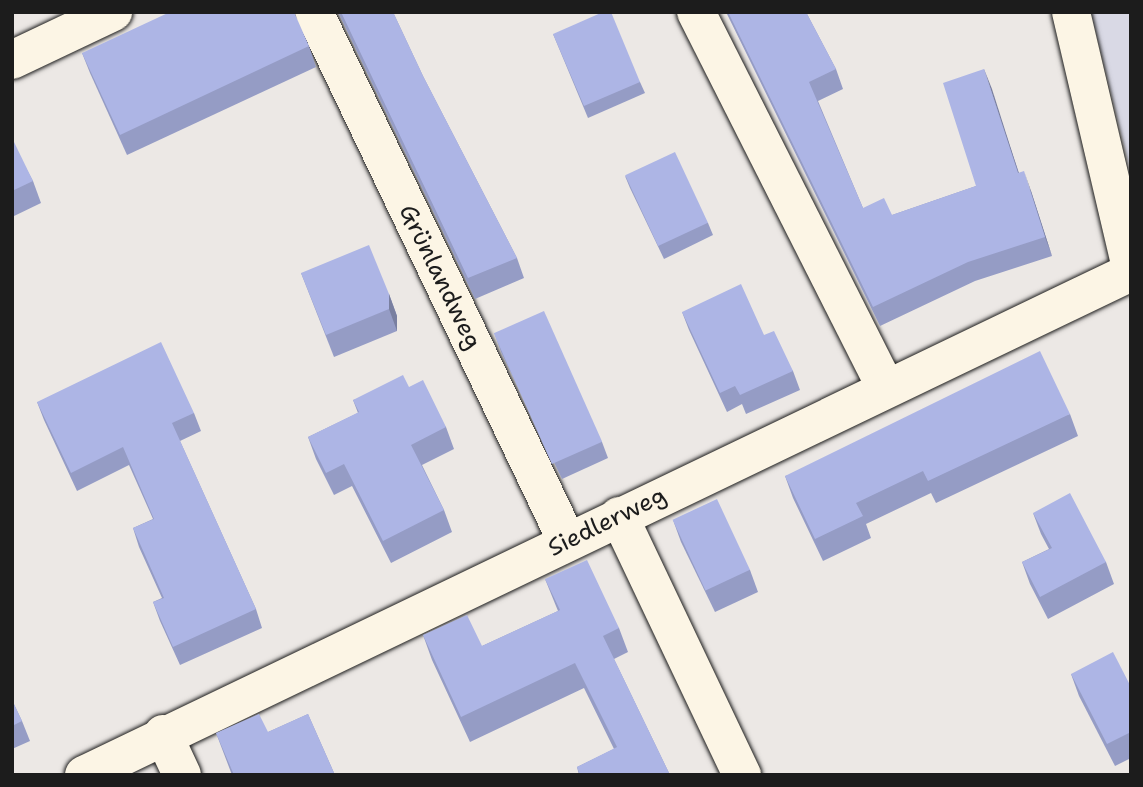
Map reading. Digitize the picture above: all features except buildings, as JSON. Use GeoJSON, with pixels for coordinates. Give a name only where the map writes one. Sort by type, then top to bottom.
{"type":"FeatureCollection","features":[{"type":"Feature","properties":{"kind":"street"},"geometry":{"type":"LineString","coordinates":[[12,60],[113,12]]}},
{"type":"Feature","properties":{"kind":"street","name":"Grünlandweg"},"geometry":{"type":"LineString","coordinates":[[314,12],[567,541]]}},
{"type":"Feature","properties":{"kind":"street"},"geometry":{"type":"LineString","coordinates":[[696,12],[886,388]]}},
{"type":"Feature","properties":{"kind":"street"},"geometry":{"type":"LineString","coordinates":[[1071,12],[1131,270]]}},
{"type":"Feature","properties":{"kind":"street","name":"Siedlerweg"},"geometry":{"type":"LineString","coordinates":[[84,775],[163,734],[1131,270]]}},
{"type":"Feature","properties":{"kind":"street"},"geometry":{"type":"LineString","coordinates":[[619,516],[742,775]]}},
{"type":"Feature","properties":{"kind":"street"},"geometry":{"type":"LineString","coordinates":[[163,734],[182,775]]}},
{"type":"Feature","properties":{"kind":"shaded area"},"geometry":{"type":"Polygon","coordinates":[[[1091,12],[1131,12],[1131,173],[1091,12]]]}}]}
